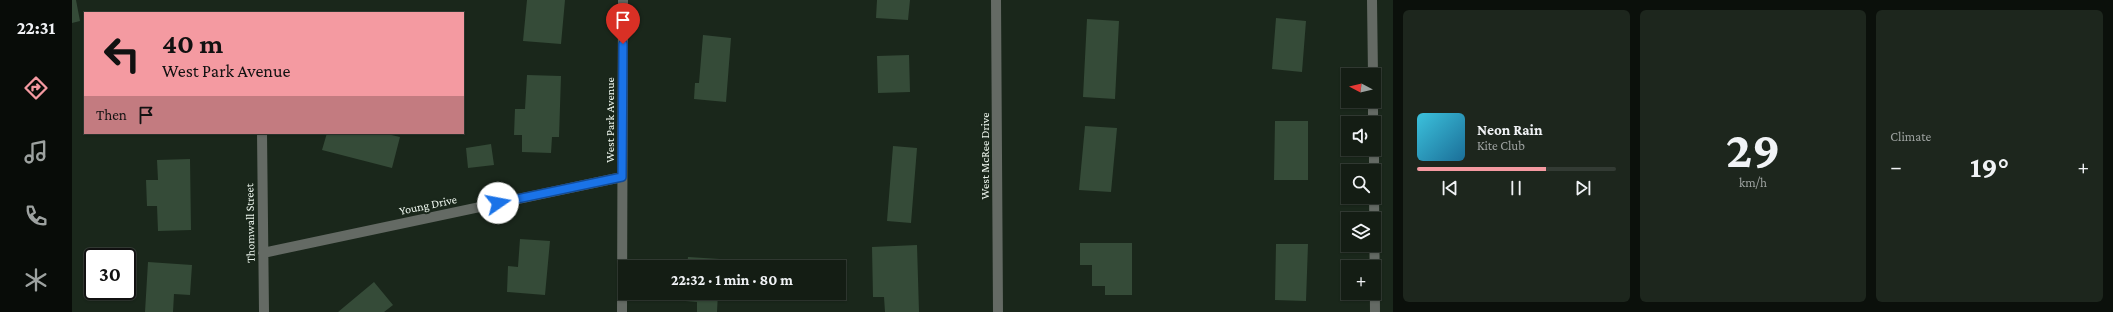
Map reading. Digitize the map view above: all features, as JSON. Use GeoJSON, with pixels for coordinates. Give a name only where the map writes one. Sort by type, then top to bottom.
{"type":"FeatureCollection","features":[{"type":"Feature","properties":{"kind":"street","name":"West Park Avenue"},"geometry":{"type":"LineString","coordinates":[[622,312],[623,0]]}},
{"type":"Feature","properties":{"kind":"street","name":"West McRee Drive"},"geometry":{"type":"LineString","coordinates":[[996,0],[998,312]]}},
{"type":"Feature","properties":{"kind":"street"},"geometry":{"type":"LineString","coordinates":[[1372,0],[1373,68]]}},
{"type":"Feature","properties":{"kind":"street","name":"Thomwall Street"},"geometry":{"type":"LineString","coordinates":[[262,134],[264,312]]}},
{"type":"Feature","properties":{"kind":"street","name":"Young Drive"},"geometry":{"type":"LineString","coordinates":[[263,253],[622,177]]}},
{"type":"Feature","properties":{"kind":"street"},"geometry":{"type":"LineString","coordinates":[[1374,204],[1375,312]]}},
{"type":"Feature","properties":{"kind":"building"},"geometry":{"type":"Polygon","coordinates":[[[72,0],[76,0],[80,21],[72,23],[72,0]]]}},
{"type":"Feature","properties":{"kind":"building"},"geometry":{"type":"Polygon","coordinates":[[[527,0],[565,0],[561,44],[523,41],[527,0]]]}},
{"type":"Feature","properties":{"kind":"building"},"geometry":{"type":"Polygon","coordinates":[[[877,0],[910,0],[908,20],[876,18],[877,0]]]}},
{"type":"Feature","properties":{"kind":"building"},"geometry":{"type":"Polygon","coordinates":[[[1276,18],[1306,21],[1302,72],[1272,69],[1276,18]]]}},
{"type":"Feature","properties":{"kind":"building"},"geometry":{"type":"Polygon","coordinates":[[[1087,19],[1119,21],[1115,99],[1083,97],[1087,19]]]}},
{"type":"Feature","properties":{"kind":"building"},"geometry":{"type":"Polygon","coordinates":[[[703,35],[731,38],[726,102],[694,99],[695,83],[699,83],[703,35]]]}},
{"type":"Feature","properties":{"kind":"building"},"geometry":{"type":"Polygon","coordinates":[[[909,55],[910,92],[878,93],[877,56],[909,55]]]}},
{"type":"Feature","properties":{"kind":"building"},"geometry":{"type":"Polygon","coordinates":[[[527,75],[561,76],[559,137],[552,137],[551,153],[522,152],[522,135],[514,135],[515,109],[525,109],[527,75]]]}},
{"type":"Feature","properties":{"kind":"building"},"geometry":{"type":"Polygon","coordinates":[[[1275,121],[1308,121],[1308,180],[1274,180],[1275,121]]]}},
{"type":"Feature","properties":{"kind":"building"},"geometry":{"type":"Polygon","coordinates":[[[1085,126],[1117,128],[1111,192],[1079,190],[1085,126]]]}},
{"type":"Feature","properties":{"kind":"building"},"geometry":{"type":"Polygon","coordinates":[[[327,134],[387,134],[400,137],[392,168],[322,150],[327,134]]]}},
{"type":"Feature","properties":{"kind":"building"},"geometry":{"type":"Polygon","coordinates":[[[491,144],[494,165],[468,168],[466,148],[491,144]]]}},
{"type":"Feature","properties":{"kind":"building"},"geometry":{"type":"Polygon","coordinates":[[[893,146],[917,148],[911,223],[887,221],[893,146]]]}},
{"type":"Feature","properties":{"kind":"building"},"geometry":{"type":"Polygon","coordinates":[[[190,159],[191,230],[158,231],[157,206],[147,206],[146,180],[158,180],[157,160],[190,159]]]}},
{"type":"Feature","properties":{"kind":"building"},"geometry":{"type":"Polygon","coordinates":[[[520,239],[550,241],[545,295],[507,292],[508,266],[518,267],[520,239]]]}},
{"type":"Feature","properties":{"kind":"building"},"geometry":{"type":"Polygon","coordinates":[[[1080,243],[1132,243],[1132,295],[1105,295],[1105,286],[1092,286],[1092,265],[1080,265],[1080,243]]]}},
{"type":"Feature","properties":{"kind":"building"},"geometry":{"type":"Polygon","coordinates":[[[1276,244],[1308,244],[1306,301],[1275,300],[1276,244]]]}},
{"type":"Feature","properties":{"kind":"building"},"geometry":{"type":"Polygon","coordinates":[[[917,245],[919,312],[885,312],[884,297],[873,297],[872,247],[917,245]]]}},
{"type":"Feature","properties":{"kind":"building"},"geometry":{"type":"Polygon","coordinates":[[[688,257],[720,259],[720,260],[688,260],[688,257]]]}},
{"type":"Feature","properties":{"kind":"building"},"geometry":{"type":"Polygon","coordinates":[[[148,262],[192,265],[190,295],[174,294],[173,312],[145,312],[148,262]]]}},
{"type":"Feature","properties":{"kind":"building"},"geometry":{"type":"Polygon","coordinates":[[[374,282],[393,305],[384,312],[338,312],[374,282]]]}},
{"type":"Feature","properties":{"kind":"building"},"geometry":{"type":"Polygon","coordinates":[[[718,300],[717,312],[697,312],[697,302],[685,301],[718,300]]]}},
{"type":"Feature","properties":{"kind":"route"},"geometry":{"type":"LineString","coordinates":[[498,203],[622,177],[623,44]]}}]}
